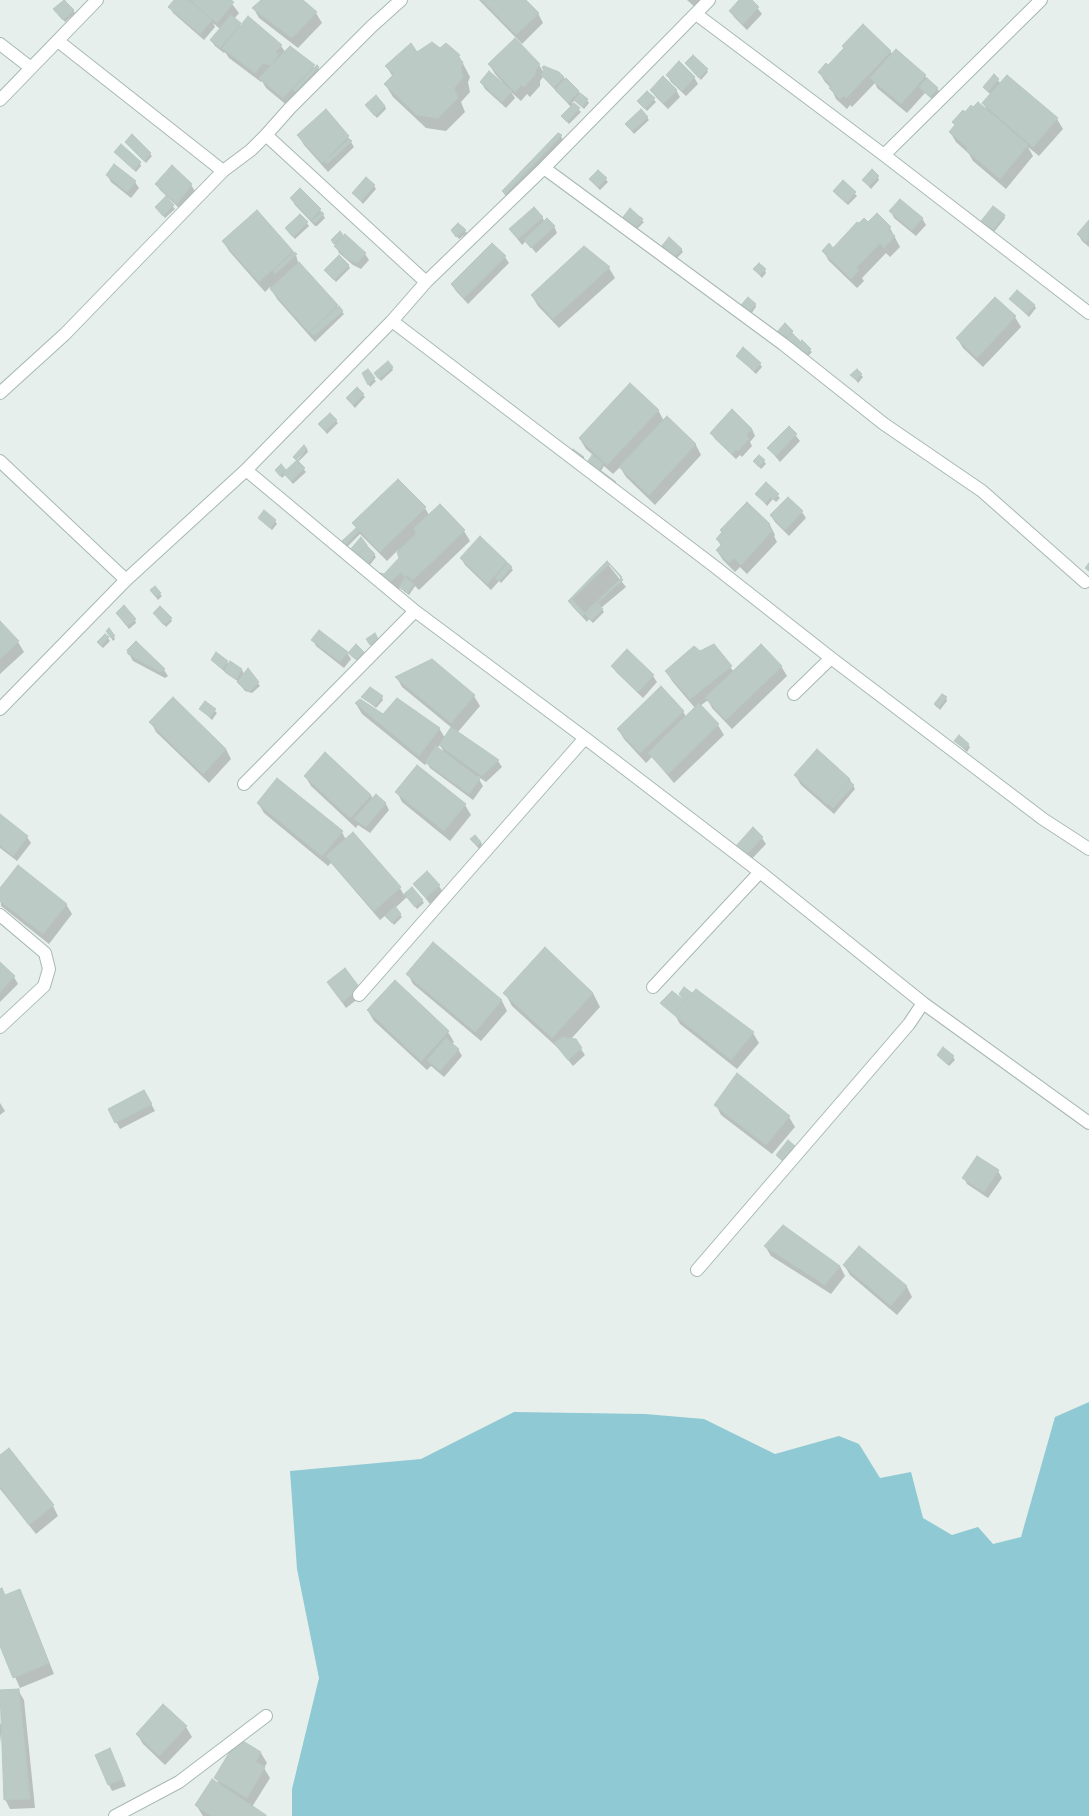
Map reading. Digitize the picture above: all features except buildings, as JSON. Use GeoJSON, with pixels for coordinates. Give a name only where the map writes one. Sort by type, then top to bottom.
{"type":"FeatureCollection","features":[{"type":"Feature","properties":{"kind":"street"},"geometry":{"type":"LineString","coordinates":[[0,100],[97,0]]}},
{"type":"Feature","properties":{"kind":"street"},"geometry":{"type":"LineString","coordinates":[[0,393],[65,334],[223,171],[251,150],[290,108],[400,0]]}},
{"type":"Feature","properties":{"kind":"street"},"geometry":{"type":"LineString","coordinates":[[0,709],[126,580],[246,470],[392,321],[426,282],[544,168],[709,0]]}},
{"type":"Feature","properties":{"kind":"street"},"geometry":{"type":"LineString","coordinates":[[884,155],[1041,0]]}},
{"type":"Feature","properties":{"kind":"street"},"geometry":{"type":"LineString","coordinates":[[696,14],[884,155],[1089,313]]}},
{"type":"Feature","properties":{"kind":"street"},"geometry":{"type":"LineString","coordinates":[[58,41],[223,171]]}},
{"type":"Feature","properties":{"kind":"street"},"geometry":{"type":"LineString","coordinates":[[0,44],[31,68]]}},
{"type":"Feature","properties":{"kind":"street"},"geometry":{"type":"LineString","coordinates":[[266,135],[426,282]]}},
{"type":"Feature","properties":{"kind":"street"},"geometry":{"type":"LineString","coordinates":[[544,168],[783,344],[884,424],[982,491],[1085,582]]}},
{"type":"Feature","properties":{"kind":"street"},"geometry":{"type":"LineString","coordinates":[[392,321],[1043,819],[1089,849]]}},
{"type":"Feature","properties":{"kind":"street"},"geometry":{"type":"LineString","coordinates":[[0,461],[126,580]]}},
{"type":"Feature","properties":{"kind":"street"},"geometry":{"type":"LineString","coordinates":[[246,470],[415,610],[760,872],[923,1003],[1089,1124]]}},
{"type":"Feature","properties":{"kind":"street"},"geometry":{"type":"LineString","coordinates":[[244,784],[415,610]]}},
{"type":"Feature","properties":{"kind":"street"},"geometry":{"type":"LineString","coordinates":[[794,694],[831,658]]}},
{"type":"Feature","properties":{"kind":"street"},"geometry":{"type":"LineString","coordinates":[[359,995],[585,738]]}},
{"type":"Feature","properties":{"kind":"street"},"geometry":{"type":"LineString","coordinates":[[653,987],[760,872]]}},
{"type":"Feature","properties":{"kind":"street"},"geometry":{"type":"LineString","coordinates":[[0,915],[45,953],[49,969],[44,986],[0,1026]]}},
{"type":"Feature","properties":{"kind":"street"},"geometry":{"type":"LineString","coordinates":[[697,1270],[909,1024],[923,1003]]}},
{"type":"Feature","properties":{"kind":"street"},"geometry":{"type":"LineString","coordinates":[[115,1816],[179,1782],[266,1716]]}},
{"type":"Feature","properties":{"kind":"water"},"geometry":{"type":"Polygon","coordinates":[[[1089,1402],[1089,1816],[292,1816],[292,1789],[319,1678],[297,1569],[290,1471],[421,1459],[514,1412],[645,1414],[704,1419],[775,1454],[839,1436],[859,1444],[880,1478],[911,1472],[923,1518],[952,1535],[978,1527],[993,1544],[1021,1537],[1055,1417],[1089,1402]]]}}]}
